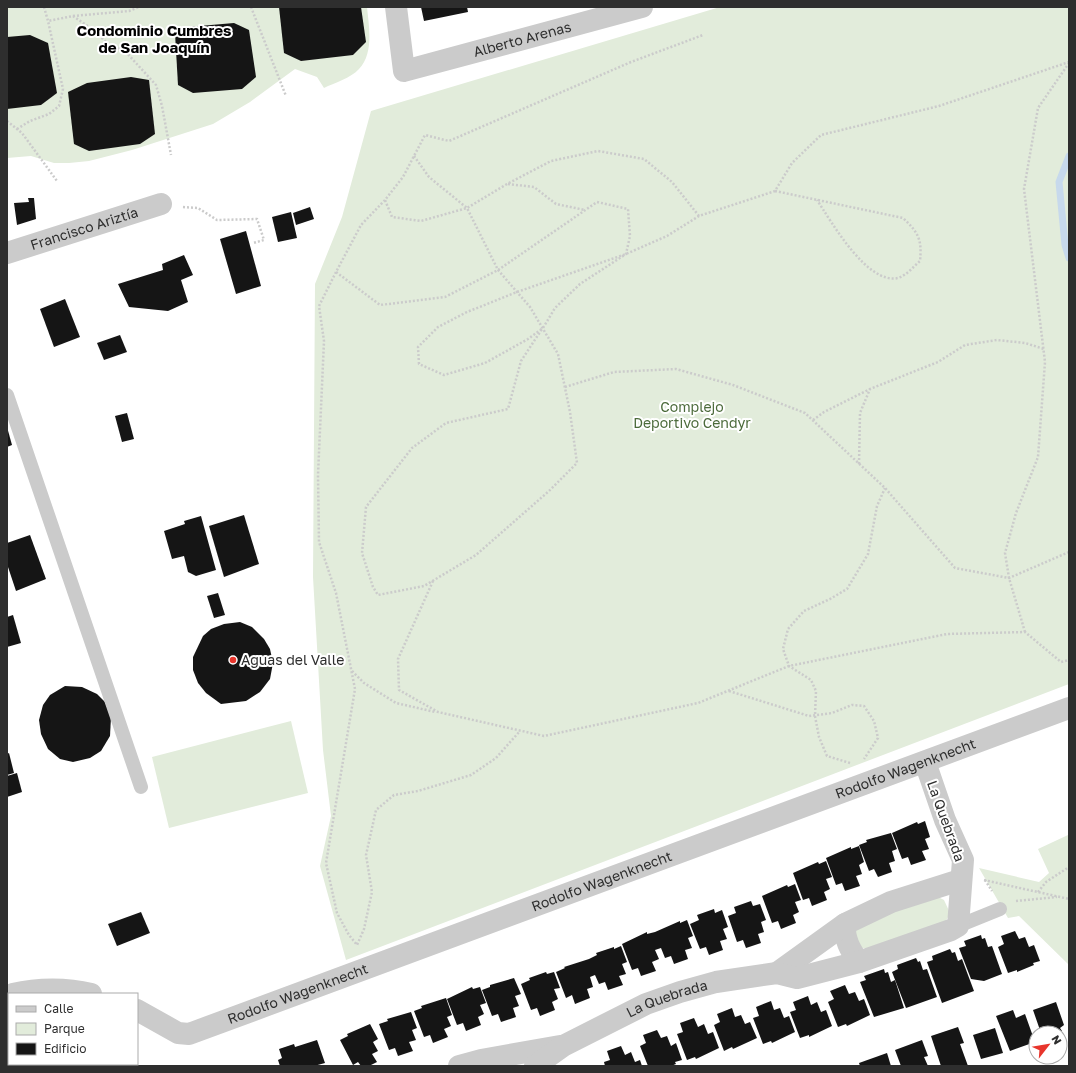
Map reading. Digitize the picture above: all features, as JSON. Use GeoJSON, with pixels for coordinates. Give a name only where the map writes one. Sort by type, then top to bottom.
{"type":"FeatureCollection","features":[{"type":"Feature","properties":{"kind":"street","name":"Alberto Arenas"},"geometry":{"type":"LineString","coordinates":[[396,7],[404,71],[642,7]]}},
{"type":"Feature","properties":{"kind":"street","name":"Francisco Ariztía"},"geometry":{"type":"LineString","coordinates":[[7,253],[161,204]]}},
{"type":"Feature","properties":{"kind":"street","name":"Rodolfo Wagenknecht"},"geometry":{"type":"LineString","coordinates":[[138,1011],[178,1033],[189,1034],[1069,708]]}},
{"type":"Feature","properties":{"kind":"street","name":"La Quebrada"},"geometry":{"type":"LineString","coordinates":[[535,1066],[563,1046],[646,1004],[680,992],[716,982],[777,973],[797,978],[859,962],[951,930],[958,926],[963,860],[945,820],[925,762]]}},
{"type":"Feature","properties":{"kind":"street","name":"La Quebrada"},"geometry":{"type":"LineString","coordinates":[[777,973],[845,924],[890,902],[961,877]]}},
{"type":"Feature","properties":{"kind":"street"},"geometry":{"type":"LineString","coordinates":[[845,924],[844,936],[859,962]]}},
{"type":"Feature","properties":{"kind":"street"},"geometry":{"type":"LineString","coordinates":[[18,993],[35,990],[77,991],[87,993]]}},
{"type":"Feature","properties":{"kind":"street","name":"La Quebrada"},"geometry":{"type":"LineString","coordinates":[[459,1066],[484,1063],[563,1046]]}},
{"type":"Feature","properties":{"kind":"lane"},"geometry":{"type":"LineString","coordinates":[[7,395],[141,786]]}},
{"type":"Feature","properties":{"kind":"lane"},"geometry":{"type":"LineString","coordinates":[[958,926],[998,903]]}},
{"type":"Feature","properties":{"kind":"path"},"geometry":{"type":"LineString","coordinates":[[17,129],[30,120],[49,114],[59,106],[64,89],[44,7]]}},
{"type":"Feature","properties":{"kind":"path"},"geometry":{"type":"LineString","coordinates":[[48,21],[73,16],[129,11],[139,7]]}},
{"type":"Feature","properties":{"kind":"path"},"geometry":{"type":"LineString","coordinates":[[251,7],[286,96]]}},
{"type":"Feature","properties":{"kind":"path"},"geometry":{"type":"LineString","coordinates":[[73,16],[95,31],[106,43],[125,51],[156,85],[162,106],[171,155]]}},
{"type":"Feature","properties":{"kind":"path"},"geometry":{"type":"LineString","coordinates":[[520,730],[496,758],[470,775],[418,791],[394,795],[376,810],[366,855],[372,892],[364,929],[357,945],[349,935],[337,913],[326,863],[355,689],[336,593],[320,542],[318,475],[324,341],[319,306],[361,225],[385,200],[403,177],[425,135],[449,141],[631,62],[703,35]]}},
{"type":"Feature","properties":{"kind":"path"},"geometry":{"type":"LineString","coordinates":[[775,191],[792,163],[821,135],[939,106],[1069,62]]}},
{"type":"Feature","properties":{"kind":"path"},"geometry":{"type":"LineString","coordinates":[[1069,62],[1038,108],[1024,189],[1046,362],[1038,457],[1016,512],[1005,553],[1009,578],[1025,632],[1061,662],[1069,660]]}},
{"type":"Feature","properties":{"kind":"path"},"geometry":{"type":"LineString","coordinates":[[7,121],[22,133],[57,181]]}},
{"type":"Feature","properties":{"kind":"path"},"geometry":{"type":"LineString","coordinates":[[385,200],[392,217],[421,221],[467,208],[507,184],[551,161],[598,151],[644,159],[672,182],[699,216]]}},
{"type":"Feature","properties":{"kind":"path"},"geometry":{"type":"LineString","coordinates":[[336,272],[380,305],[445,297],[498,270],[597,202],[628,209],[630,236],[626,254],[580,284],[555,308],[542,328],[522,361],[508,409],[446,423],[412,448],[366,507],[362,553],[373,587],[378,595],[424,586],[476,555],[549,491],[577,463],[565,387],[558,354],[542,328],[530,307],[498,270],[467,208],[429,178],[414,156]]}},
{"type":"Feature","properties":{"kind":"path"},"geometry":{"type":"LineString","coordinates":[[507,184],[534,187],[556,204],[585,210]]}},
{"type":"Feature","properties":{"kind":"path"},"geometry":{"type":"LineString","coordinates":[[542,328],[528,339],[485,363],[444,375],[419,364],[418,347],[438,327],[467,312],[517,292],[626,254],[667,236],[699,216],[775,191],[903,218],[912,226],[922,244],[920,261],[907,274],[897,278],[884,277],[871,270],[851,249],[817,200]]}},
{"type":"Feature","properties":{"kind":"path"},"geometry":{"type":"LineString","coordinates":[[161,204],[198,208],[217,220],[257,219],[264,240],[253,243]]}},
{"type":"Feature","properties":{"kind":"path"},"geometry":{"type":"LineString","coordinates":[[813,420],[824,412],[870,389],[938,362],[965,346],[997,340],[1025,343],[1044,350]]}},
{"type":"Feature","properties":{"kind":"path"},"geometry":{"type":"LineString","coordinates":[[565,387],[614,372],[676,369],[734,385],[805,413],[885,488],[955,568],[1009,578],[1069,552]]}},
{"type":"Feature","properties":{"kind":"path"},"geometry":{"type":"LineString","coordinates":[[859,464],[860,413],[870,389]]}},
{"type":"Feature","properties":{"kind":"path"},"geometry":{"type":"LineString","coordinates":[[857,762],[850,763],[827,756],[819,737],[815,716],[816,691],[811,680],[789,666],[783,649],[788,629],[804,611],[830,600],[847,589],[868,554],[877,506],[885,488]]}},
{"type":"Feature","properties":{"kind":"path"},"geometry":{"type":"LineString","coordinates":[[434,580],[398,659],[398,674],[399,690],[438,712]]}},
{"type":"Feature","properties":{"kind":"path"},"geometry":{"type":"LineString","coordinates":[[352,671],[364,683],[396,703],[544,736],[698,703],[789,666],[947,634],[1025,632]]}},
{"type":"Feature","properties":{"kind":"path"},"geometry":{"type":"LineString","coordinates":[[729,690],[809,716],[832,713],[852,705],[864,706],[874,720],[878,738],[863,760]]}},
{"type":"Feature","properties":{"kind":"path"},"geometry":{"type":"LineString","coordinates":[[1038,892],[1046,882],[1069,867]]}},
{"type":"Feature","properties":{"kind":"path"},"geometry":{"type":"LineString","coordinates":[[961,877],[985,880],[1059,896],[1069,900]]}},
{"type":"Feature","properties":{"kind":"path"},"geometry":{"type":"LineString","coordinates":[[985,880],[998,903]]}},
{"type":"Feature","properties":{"kind":"path"},"geometry":{"type":"LineString","coordinates":[[1013,901],[1059,896]]}},
{"type":"Feature","properties":{"kind":"green space"},"geometry":{"type":"Polygon","coordinates":[[[7,7],[367,7],[369,48],[364,63],[356,72],[347,78],[324,88],[317,77],[295,69],[250,102],[213,124],[132,150],[89,161],[69,163],[54,163],[31,156],[7,158],[7,7]]]}},
{"type":"Feature","properties":{"kind":"green space","name":"Complejo Deportivo Cendyr"},"geometry":{"type":"Polygon","coordinates":[[[720,7],[1069,7],[1069,684],[346,960],[320,866],[331,816],[323,750],[313,577],[315,284],[342,217],[371,111],[720,7]]]}},
{"type":"Feature","properties":{"kind":"green space"},"geometry":{"type":"Polygon","coordinates":[[[291,721],[308,793],[169,828],[152,757],[291,721]]]}},
{"type":"Feature","properties":{"kind":"green space"},"geometry":{"type":"Polygon","coordinates":[[[1069,824],[1069,965],[1019,916],[1008,918],[979,868],[1039,882],[1049,873],[1038,849],[1068,835],[1069,824]]]}},
{"type":"Feature","properties":{"kind":"green space"},"geometry":{"type":"Polygon","coordinates":[[[934,895],[944,900],[950,913],[946,921],[876,949],[862,948],[854,938],[855,925],[934,895]]]}},
{"type":"Feature","properties":{"kind":"building"},"geometry":{"type":"Polygon","coordinates":[[[279,7],[361,7],[366,42],[353,55],[301,61],[284,53],[279,7]]]}},
{"type":"Feature","properties":{"kind":"building"},"geometry":{"type":"Polygon","coordinates":[[[421,7],[467,7],[468,12],[424,21],[421,7]]]}},
{"type":"Feature","properties":{"kind":"building"},"geometry":{"type":"Polygon","coordinates":[[[234,23],[249,30],[256,77],[242,89],[193,93],[178,85],[175,33],[188,27],[234,23]]]}},
{"type":"Feature","properties":{"kind":"building"},"geometry":{"type":"Polygon","coordinates":[[[30,35],[48,43],[57,93],[41,105],[7,109],[7,37],[30,35]]]}},
{"type":"Feature","properties":{"kind":"building"},"geometry":{"type":"Polygon","coordinates":[[[131,77],[149,80],[155,134],[140,144],[89,151],[74,144],[68,92],[87,83],[131,77]]]}},
{"type":"Feature","properties":{"kind":"building"},"geometry":{"type":"Polygon","coordinates":[[[28,198],[34,198],[36,219],[17,225],[14,203],[29,202],[28,198]]]}},
{"type":"Feature","properties":{"kind":"building"},"geometry":{"type":"Polygon","coordinates":[[[310,207],[314,219],[296,225],[293,213],[310,207]]]}},
{"type":"Feature","properties":{"kind":"building"},"geometry":{"type":"Polygon","coordinates":[[[291,212],[297,238],[278,242],[272,217],[291,212]]]}},
{"type":"Feature","properties":{"kind":"building"},"geometry":{"type":"Polygon","coordinates":[[[246,231],[261,286],[236,294],[220,239],[246,231]]]}},
{"type":"Feature","properties":{"kind":"building"},"geometry":{"type":"Polygon","coordinates":[[[184,255],[193,275],[181,280],[188,302],[168,311],[129,307],[118,284],[163,270],[162,264],[184,255]]]}},
{"type":"Feature","properties":{"kind":"building"},"geometry":{"type":"Polygon","coordinates":[[[65,299],[80,337],[54,347],[40,309],[65,299]]]}},
{"type":"Feature","properties":{"kind":"building"},"geometry":{"type":"Polygon","coordinates":[[[120,335],[127,352],[104,360],[97,343],[120,335]]]}},
{"type":"Feature","properties":{"kind":"building"},"geometry":{"type":"Polygon","coordinates":[[[127,413],[134,439],[122,442],[115,416],[127,413]]]}},
{"type":"Feature","properties":{"kind":"building"},"geometry":{"type":"Polygon","coordinates":[[[7,427],[12,445],[7,447],[7,427]]]}},
{"type":"Feature","properties":{"kind":"building"},"geometry":{"type":"Polygon","coordinates":[[[244,515],[259,564],[224,577],[209,526],[244,515]]]}},
{"type":"Feature","properties":{"kind":"building"},"geometry":{"type":"Polygon","coordinates":[[[201,516],[216,570],[196,576],[188,572],[184,556],[172,559],[164,531],[185,524],[184,521],[201,516]]]}},
{"type":"Feature","properties":{"kind":"building"},"geometry":{"type":"Polygon","coordinates":[[[30,535],[46,579],[16,591],[7,564],[7,543],[30,535]]]}},
{"type":"Feature","properties":{"kind":"building"},"geometry":{"type":"Polygon","coordinates":[[[218,593],[225,615],[214,618],[207,596],[218,593]]]}},
{"type":"Feature","properties":{"kind":"building"},"geometry":{"type":"Polygon","coordinates":[[[13,615],[21,643],[7,647],[7,617],[13,615]]]}},
{"type":"Feature","properties":{"kind":"building","name":"Aguas del Valle"},"geometry":{"type":"Polygon","coordinates":[[[240,622],[252,627],[264,639],[270,649],[273,663],[270,679],[260,692],[246,701],[221,704],[206,693],[198,683],[193,670],[193,657],[203,636],[211,629],[224,624],[240,622]]]}},
{"type":"Feature","properties":{"kind":"building"},"geometry":{"type":"Polygon","coordinates":[[[65,686],[82,687],[97,694],[105,702],[111,717],[110,736],[101,751],[90,758],[73,762],[60,759],[48,749],[41,734],[39,720],[43,705],[50,695],[65,686]]]}},
{"type":"Feature","properties":{"kind":"building"},"geometry":{"type":"Polygon","coordinates":[[[9,753],[14,773],[7,775],[7,754],[9,753]]]}},
{"type":"Feature","properties":{"kind":"building"},"geometry":{"type":"Polygon","coordinates":[[[17,773],[22,792],[7,797],[7,776],[17,773]]]}},
{"type":"Feature","properties":{"kind":"building"},"geometry":{"type":"Polygon","coordinates":[[[925,821],[930,837],[925,839],[929,849],[922,851],[926,860],[911,865],[908,857],[902,859],[892,833],[917,822],[918,824],[925,821]]]}},
{"type":"Feature","properties":{"kind":"building"},"geometry":{"type":"Polygon","coordinates":[[[891,833],[897,849],[892,851],[895,861],[889,863],[892,872],[878,877],[874,869],[869,871],[859,845],[867,842],[866,840],[891,833]]]}},
{"type":"Feature","properties":{"kind":"building"},"geometry":{"type":"Polygon","coordinates":[[[859,846],[864,862],[859,865],[862,874],[856,876],[860,886],[845,891],[842,883],[836,885],[826,858],[851,847],[851,849],[859,846]]]}},
{"type":"Feature","properties":{"kind":"building"},"geometry":{"type":"Polygon","coordinates":[[[826,861],[832,877],[826,879],[830,889],[824,892],[827,900],[812,906],[809,898],[803,900],[793,873],[818,862],[819,864],[826,861]]]}},
{"type":"Feature","properties":{"kind":"building"},"geometry":{"type":"Polygon","coordinates":[[[795,884],[801,900],[795,902],[799,912],[793,915],[796,923],[781,929],[778,921],[772,923],[762,896],[787,885],[788,887],[795,884]]]}},
{"type":"Feature","properties":{"kind":"building"},"geometry":{"type":"Polygon","coordinates":[[[751,901],[753,906],[760,904],[766,920],[761,922],[764,932],[758,934],[761,943],[746,948],[743,940],[737,942],[728,916],[736,913],[734,907],[751,901]]]}},
{"type":"Feature","properties":{"kind":"building"},"geometry":{"type":"Polygon","coordinates":[[[714,909],[715,913],[722,910],[728,927],[723,929],[727,939],[720,941],[723,950],[709,955],[706,947],[700,949],[690,924],[699,920],[697,915],[714,909]]]}},
{"type":"Feature","properties":{"kind":"building"},"geometry":{"type":"Polygon","coordinates":[[[141,912],[150,933],[117,946],[108,924],[141,912]]]}},
{"type":"Feature","properties":{"kind":"building"},"geometry":{"type":"Polygon","coordinates":[[[687,920],[693,936],[688,938],[692,948],[685,950],[688,959],[674,964],[671,956],[665,958],[661,948],[655,950],[659,959],[652,962],[656,971],[641,976],[638,968],[632,970],[622,944],[647,932],[647,934],[655,932],[680,921],[680,923],[687,920]]]}},
{"type":"Feature","properties":{"kind":"building"},"geometry":{"type":"Polygon","coordinates":[[[1015,931],[1019,939],[1025,937],[1029,947],[1034,945],[1040,961],[1033,963],[1034,965],[1017,972],[1017,970],[1008,973],[998,947],[1004,944],[1001,936],[1015,931]]]}},
{"type":"Feature","properties":{"kind":"building"},"geometry":{"type":"Polygon","coordinates":[[[981,935],[982,939],[985,938],[988,947],[992,946],[1002,974],[984,981],[971,979],[959,948],[966,946],[964,941],[981,935]]]}},
{"type":"Feature","properties":{"kind":"building"},"geometry":{"type":"Polygon","coordinates":[[[621,946],[627,962],[622,964],[626,974],[619,976],[623,985],[608,990],[605,982],[599,984],[595,975],[590,977],[593,987],[587,989],[590,998],[575,1004],[572,995],[566,998],[556,972],[565,968],[564,967],[589,959],[597,955],[596,953],[621,946]]]}},
{"type":"Feature","properties":{"kind":"building"},"geometry":{"type":"Polygon","coordinates":[[[950,949],[952,953],[955,952],[958,961],[962,959],[974,991],[942,1003],[927,962],[933,960],[932,956],[950,949]]]}},
{"type":"Feature","properties":{"kind":"building"},"geometry":{"type":"Polygon","coordinates":[[[916,958],[918,962],[920,961],[923,970],[927,969],[937,997],[906,1008],[892,972],[898,969],[897,965],[916,958]]]}},
{"type":"Feature","properties":{"kind":"building"},"geometry":{"type":"Polygon","coordinates":[[[884,969],[885,973],[888,972],[891,982],[895,980],[904,1008],[874,1017],[860,982],[866,980],[864,976],[884,969]]]}},
{"type":"Feature","properties":{"kind":"building"},"geometry":{"type":"Polygon","coordinates":[[[546,972],[547,974],[554,972],[560,988],[554,989],[558,999],[552,1002],[555,1010],[540,1016],[537,1008],[531,1010],[521,984],[530,980],[529,978],[546,972]]]}},
{"type":"Feature","properties":{"kind":"building"},"geometry":{"type":"Polygon","coordinates":[[[514,978],[521,994],[515,996],[519,1006],[513,1008],[516,1017],[501,1022],[498,1014],[492,1016],[482,990],[490,987],[490,985],[514,978]]]}},
{"type":"Feature","properties":{"kind":"building"},"geometry":{"type":"Polygon","coordinates":[[[845,985],[849,994],[855,992],[859,1001],[864,999],[870,1015],[847,1026],[846,1024],[838,1027],[828,1002],[834,999],[830,991],[845,985]]]}},
{"type":"Feature","properties":{"kind":"building"},"geometry":{"type":"Polygon","coordinates":[[[472,987],[473,989],[480,987],[486,1003],[480,1005],[484,1014],[478,1017],[481,1025],[466,1031],[463,1023],[457,1025],[447,999],[472,987]]]}},
{"type":"Feature","properties":{"kind":"building"},"geometry":{"type":"Polygon","coordinates":[[[808,996],[811,1005],[817,1002],[821,1012],[826,1010],[832,1026],[809,1037],[809,1035],[800,1038],[790,1012],[796,1010],[793,1002],[808,996]]]}},
{"type":"Feature","properties":{"kind":"building"},"geometry":{"type":"Polygon","coordinates":[[[446,998],[452,1015],[447,1017],[451,1026],[444,1029],[448,1037],[433,1043],[430,1035],[424,1037],[414,1011],[422,1008],[421,1006],[446,998]]]}},
{"type":"Feature","properties":{"kind":"building"},"geometry":{"type":"Polygon","coordinates":[[[771,1001],[774,1010],[780,1008],[784,1018],[789,1016],[795,1032],[772,1043],[771,1041],[763,1044],[753,1018],[759,1016],[756,1007],[771,1001]]]}},
{"type":"Feature","properties":{"kind":"building"},"geometry":{"type":"Polygon","coordinates":[[[1056,1002],[1064,1025],[1038,1025],[1033,1010],[1056,1002]]]}},
{"type":"Feature","properties":{"kind":"building"},"geometry":{"type":"Polygon","coordinates":[[[732,1008],[735,1017],[741,1015],[745,1024],[750,1022],[757,1038],[733,1049],[732,1047],[724,1051],[714,1025],[720,1022],[717,1014],[732,1008]]]}},
{"type":"Feature","properties":{"kind":"building"},"geometry":{"type":"Polygon","coordinates":[[[1013,1010],[1016,1018],[1025,1014],[1029,1025],[1028,1045],[1010,1051],[996,1016],[1013,1010]]]}},
{"type":"Feature","properties":{"kind":"building"},"geometry":{"type":"Polygon","coordinates":[[[411,1012],[417,1028],[412,1030],[416,1040],[409,1042],[413,1051],[398,1056],[395,1048],[389,1050],[379,1024],[388,1021],[387,1019],[411,1012]]]}},
{"type":"Feature","properties":{"kind":"building"},"geometry":{"type":"Polygon","coordinates":[[[694,1018],[698,1027],[704,1024],[708,1034],[713,1032],[719,1048],[696,1059],[695,1057],[687,1060],[677,1034],[683,1032],[680,1023],[694,1018]]]}},
{"type":"Feature","properties":{"kind":"building"},"geometry":{"type":"Polygon","coordinates":[[[370,1024],[378,1039],[373,1042],[378,1051],[372,1054],[377,1062],[369,1066],[361,1066],[358,1062],[353,1065],[340,1040],[348,1036],[347,1034],[370,1024]]]}},
{"type":"Feature","properties":{"kind":"building"},"geometry":{"type":"Polygon","coordinates":[[[958,1027],[964,1043],[960,1044],[968,1066],[941,1066],[931,1036],[958,1027]]]}},
{"type":"Feature","properties":{"kind":"building"},"geometry":{"type":"Polygon","coordinates":[[[995,1028],[1003,1053],[981,1059],[973,1035],[995,1028]]]}},
{"type":"Feature","properties":{"kind":"building"},"geometry":{"type":"Polygon","coordinates":[[[657,1030],[661,1038],[667,1036],[671,1046],[676,1043],[682,1060],[675,1062],[676,1064],[671,1066],[648,1066],[640,1046],[646,1043],[643,1035],[657,1030]]]}},
{"type":"Feature","properties":{"kind":"building"},"geometry":{"type":"Polygon","coordinates":[[[317,1040],[325,1063],[314,1066],[280,1066],[278,1060],[282,1058],[279,1049],[294,1044],[295,1047],[317,1040]]]}},
{"type":"Feature","properties":{"kind":"building"},"geometry":{"type":"Polygon","coordinates":[[[922,1040],[928,1056],[924,1057],[928,1066],[901,1066],[895,1050],[922,1040]]]}},
{"type":"Feature","properties":{"kind":"building"},"geometry":{"type":"Polygon","coordinates":[[[621,1046],[625,1055],[631,1052],[635,1062],[640,1060],[642,1066],[605,1066],[604,1062],[610,1060],[607,1051],[621,1046]]]}},
{"type":"Feature","properties":{"kind":"building"},"geometry":{"type":"Polygon","coordinates":[[[887,1053],[891,1066],[860,1066],[859,1063],[887,1053]]]}},
{"type":"Feature","properties":{"kind":"waterway"},"geometry":{"type":"LineString","coordinates":[[1069,156],[1059,182],[1065,245],[1069,258]]}},
{"type":"Feature","properties":{"kind":"place","name":"Aguas del Valle"},"geometry":{"type":"Point","coordinates":[233,660]}},
{"type":"Feature","properties":{"kind":"district","name":"Condominio Cumbres de San Joaquín"},"geometry":{"type":"Point","coordinates":[154,40]}}]}
